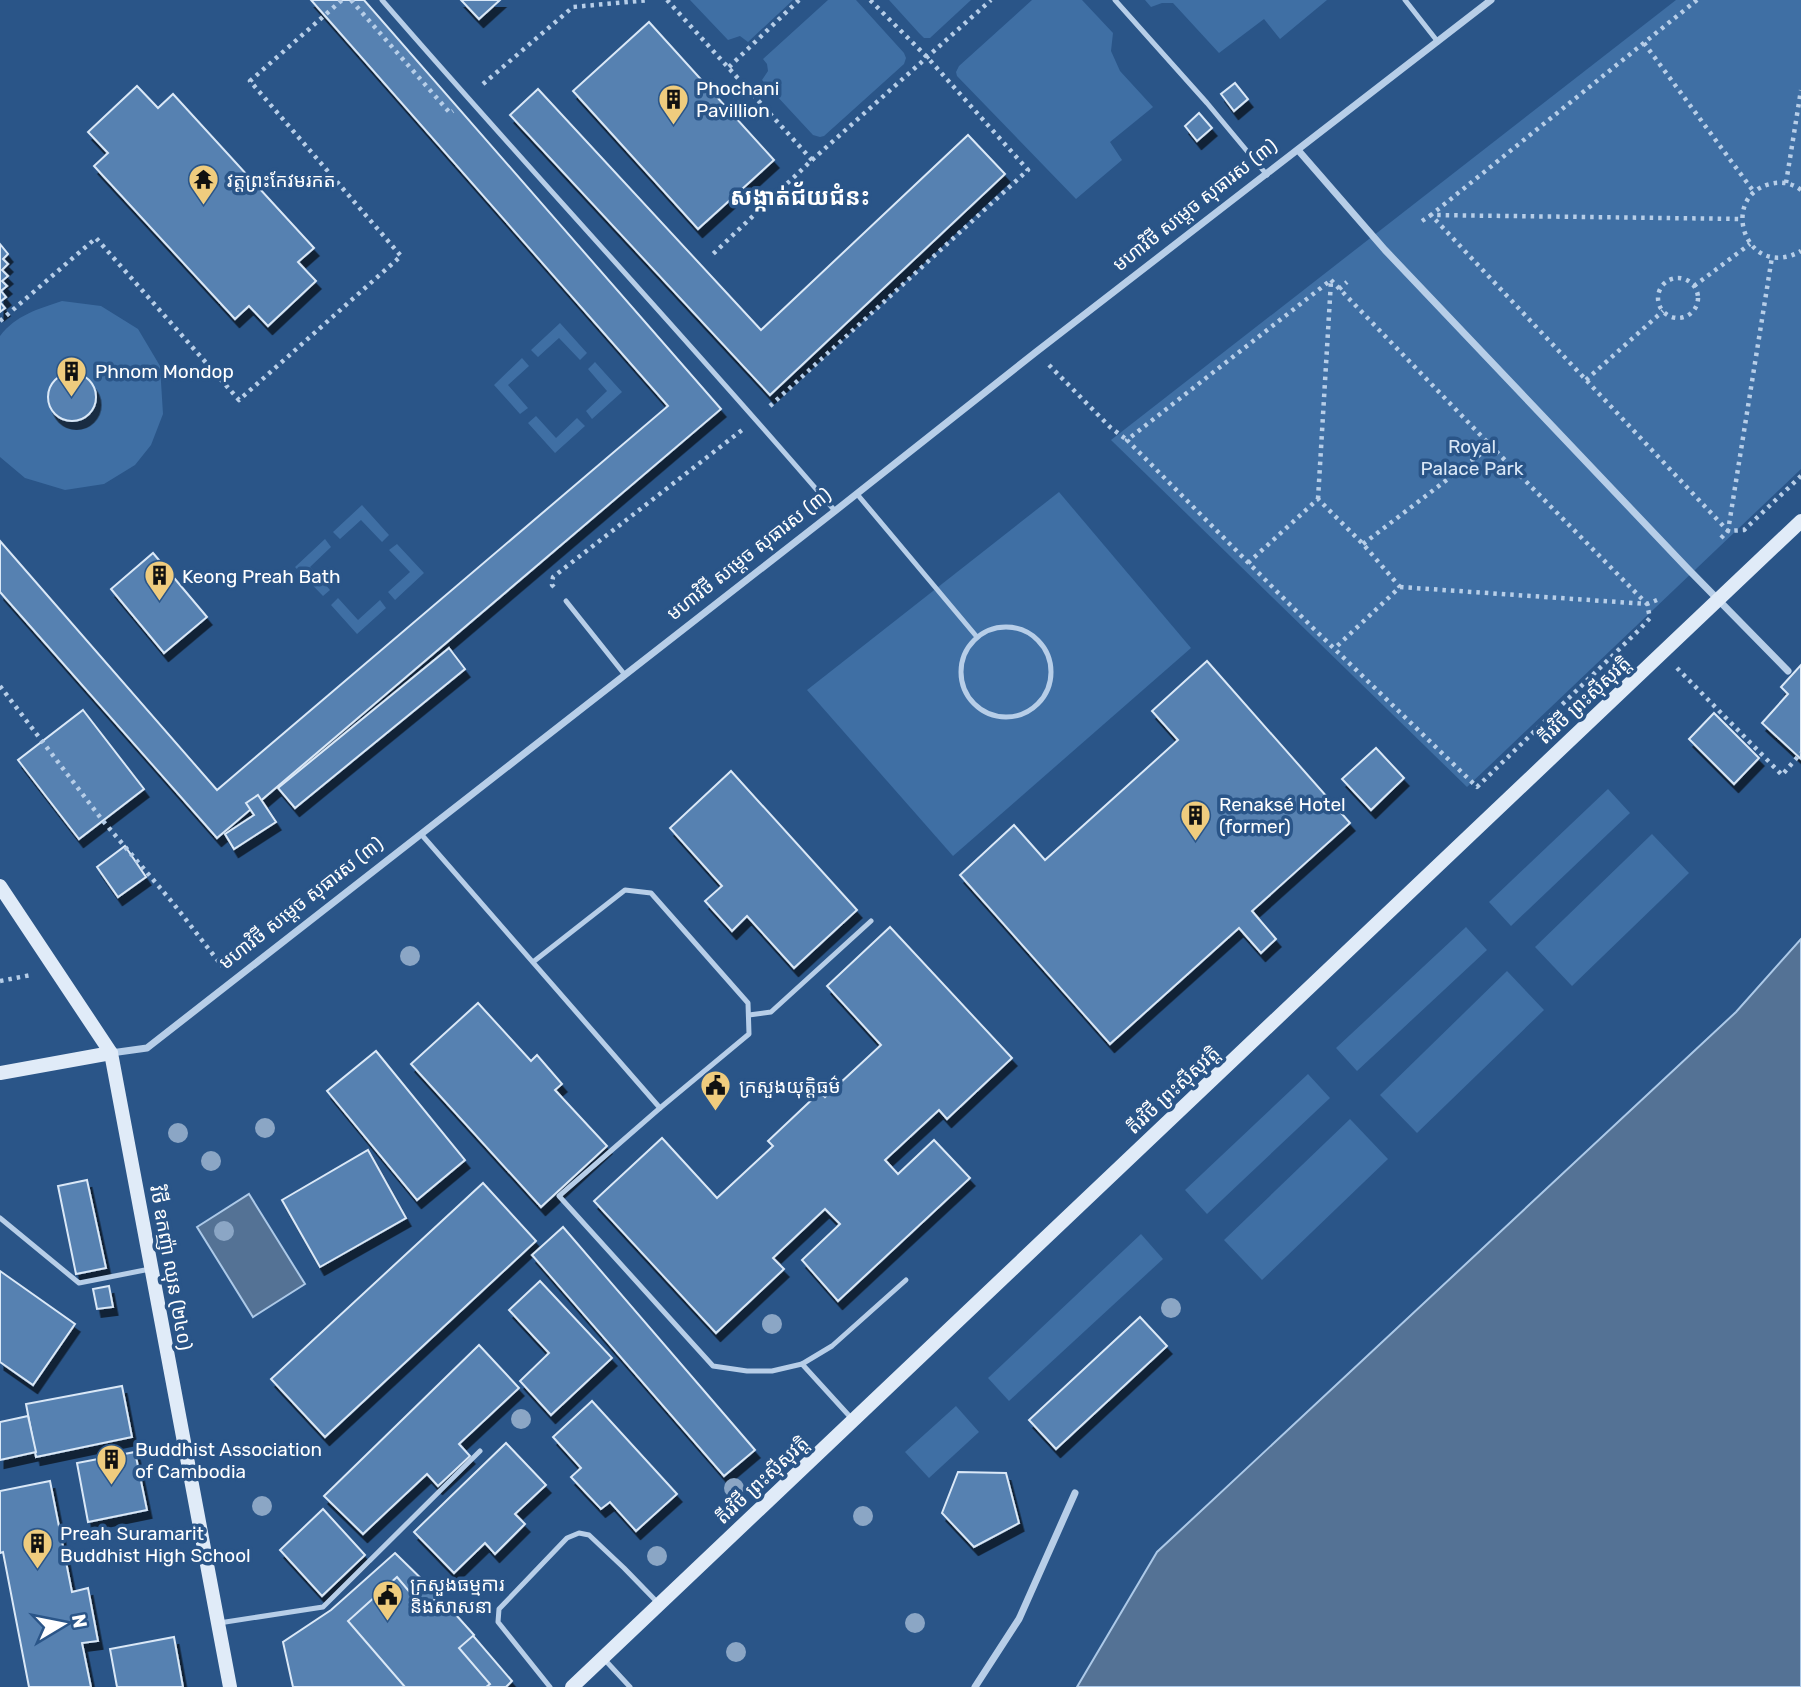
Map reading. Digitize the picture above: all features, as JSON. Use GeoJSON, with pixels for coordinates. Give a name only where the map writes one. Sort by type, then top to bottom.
{"type":"FeatureCollection","features":[{"type":"Feature","properties":{"kind":"main road","name":"តីរវិថី ព្រះស៊ីសុវត្តិ"},"geometry":{"type":"LineString","coordinates":[[572,1687],[1801,521]]}},
{"type":"Feature","properties":{"kind":"main road","name":"វិថី ឧកញ៉ា ឈុន (២៤០)"},"geometry":{"type":"LineString","coordinates":[[0,886],[111,1054],[230,1687]]}},
{"type":"Feature","properties":{"kind":"main road","name":"មហាវិថី សម្តេច សុធារស (៣)"},"geometry":{"type":"LineString","coordinates":[[0,1073],[111,1054]]}},
{"type":"Feature","properties":{"kind":"street","name":"មហាវិថី សម្តេច សុធារស (៣)"},"geometry":{"type":"LineString","coordinates":[[111,1054],[147,1048],[1036,352],[1491,0]]}},
{"type":"Feature","properties":{"kind":"street"},"geometry":{"type":"LineString","coordinates":[[1298,150],[1385,250],[1788,671]]}},
{"type":"Feature","properties":{"kind":"street"},"geometry":{"type":"LineString","coordinates":[[975,1687],[1019,1619],[1075,1493]]}},
{"type":"Feature","properties":{"kind":"lane"},"geometry":{"type":"LineString","coordinates":[[382,0],[835,511]]}},
{"type":"Feature","properties":{"kind":"lane"},"geometry":{"type":"LineString","coordinates":[[1115,0],[1267,175]]}},
{"type":"Feature","properties":{"kind":"lane"},"geometry":{"type":"LineString","coordinates":[[1405,0],[1438,42]]}},
{"type":"Feature","properties":{"kind":"lane"},"geometry":{"type":"LineString","coordinates":[[858,494],[977,637]]}},
{"type":"Feature","properties":{"kind":"lane"},"geometry":{"type":"LineString","coordinates":[[566,601],[625,675]]}},
{"type":"Feature","properties":{"kind":"lane"},"geometry":{"type":"LineString","coordinates":[[1007,626],[1023,629],[1036,638],[1046,651],[1051,667],[1047,689],[1041,700],[1030,710],[1018,716],[992,715],[979,708],[965,692],[961,670],[967,649],[977,637],[991,629],[1007,626]]}},
{"type":"Feature","properties":{"kind":"lane"},"geometry":{"type":"LineString","coordinates":[[421,834],[660,1108]]}},
{"type":"Feature","properties":{"kind":"lane"},"geometry":{"type":"LineString","coordinates":[[533,962],[625,890],[651,893],[748,1003],[749,1034],[559,1196],[713,1366],[747,1371],[772,1371],[802,1364],[832,1346],[905,1280]]}},
{"type":"Feature","properties":{"kind":"lane"},"geometry":{"type":"LineString","coordinates":[[749,1015],[771,1012],[871,921]]}},
{"type":"Feature","properties":{"kind":"lane"},"geometry":{"type":"LineString","coordinates":[[0,1218],[79,1283],[151,1269]]}},
{"type":"Feature","properties":{"kind":"lane"},"geometry":{"type":"LineString","coordinates":[[802,1364],[853,1420]]}},
{"type":"Feature","properties":{"kind":"lane"},"geometry":{"type":"LineString","coordinates":[[218,1623],[323,1607],[480,1451]]}},
{"type":"Feature","properties":{"kind":"lane"},"geometry":{"type":"LineString","coordinates":[[550,1687],[498,1622],[499,1609],[567,1538],[579,1533],[589,1535],[659,1604]]}},
{"type":"Feature","properties":{"kind":"lane"},"geometry":{"type":"LineString","coordinates":[[603,1657],[630,1687]]}},
{"type":"Feature","properties":{"kind":"path"},"geometry":{"type":"LineString","coordinates":[[0,321],[96,238],[239,400],[401,256],[250,81],[342,0]]}},
{"type":"Feature","properties":{"kind":"path"},"geometry":{"type":"LineString","coordinates":[[351,0],[450,113],[573,7],[577,0]]}},
{"type":"Feature","properties":{"kind":"path"},"geometry":{"type":"LineString","coordinates":[[573,7],[649,0]]}},
{"type":"Feature","properties":{"kind":"path"},"geometry":{"type":"LineString","coordinates":[[667,0],[812,160]]}},
{"type":"Feature","properties":{"kind":"path"},"geometry":{"type":"LineString","coordinates":[[729,68],[799,0]]}},
{"type":"Feature","properties":{"kind":"path"},"geometry":{"type":"LineString","coordinates":[[566,601],[552,585],[553,577],[755,419],[1028,170],[927,57],[870,0]]}},
{"type":"Feature","properties":{"kind":"path"},"geometry":{"type":"LineString","coordinates":[[713,254],[812,160],[991,0]]}},
{"type":"Feature","properties":{"kind":"path"},"geometry":{"type":"LineString","coordinates":[[1422,221],[1697,0]]}},
{"type":"Feature","properties":{"kind":"path"},"geometry":{"type":"LineString","coordinates":[[1644,43],[1754,192]]}},
{"type":"Feature","properties":{"kind":"path"},"geometry":{"type":"LineString","coordinates":[[1786,183],[1801,90]]}},
{"type":"Feature","properties":{"kind":"path"},"geometry":{"type":"LineString","coordinates":[[1801,190],[1786,183],[1767,185],[1754,192],[1744,208],[1742,219],[1746,239],[1763,255],[1787,257],[1801,251]]}},
{"type":"Feature","properties":{"kind":"path"},"geometry":{"type":"LineString","coordinates":[[1431,215],[1742,219]]}},
{"type":"Feature","properties":{"kind":"path"},"geometry":{"type":"LineString","coordinates":[[1431,215],[1728,531]]}},
{"type":"Feature","properties":{"kind":"path"},"geometry":{"type":"LineString","coordinates":[[1694,286],[1750,244]]}},
{"type":"Feature","properties":{"kind":"path"},"geometry":{"type":"LineString","coordinates":[[1721,538],[1728,531],[1772,257]]}},
{"type":"Feature","properties":{"kind":"path"},"geometry":{"type":"LineString","coordinates":[[1671,278],[1684,278],[1694,286],[1698,299],[1688,315],[1675,318],[1663,311],[1658,299],[1661,286],[1665,282],[1671,278]]}},
{"type":"Feature","properties":{"kind":"path"},"geometry":{"type":"LineString","coordinates":[[1036,352],[1477,787],[1640,629],[1650,618],[1647,604],[1331,280]]}},
{"type":"Feature","properties":{"kind":"path"},"geometry":{"type":"LineString","coordinates":[[1127,440],[1331,280]]}},
{"type":"Feature","properties":{"kind":"path"},"geometry":{"type":"LineString","coordinates":[[1248,563],[1318,499],[1331,280]]}},
{"type":"Feature","properties":{"kind":"path"},"geometry":{"type":"LineString","coordinates":[[1339,289],[1346,282]]}},
{"type":"Feature","properties":{"kind":"path"},"geometry":{"type":"LineString","coordinates":[[1586,380],[1663,311]]}},
{"type":"Feature","properties":{"kind":"path"},"geometry":{"type":"LineString","coordinates":[[1363,544],[1490,446]]}},
{"type":"Feature","properties":{"kind":"path"},"geometry":{"type":"LineString","coordinates":[[1728,531],[1744,530],[1801,476]]}},
{"type":"Feature","properties":{"kind":"path"},"geometry":{"type":"LineString","coordinates":[[1318,499],[1363,544],[1400,587],[1647,604],[1657,600]]}},
{"type":"Feature","properties":{"kind":"path"},"geometry":{"type":"LineString","coordinates":[[1335,648],[1400,587]]}},
{"type":"Feature","properties":{"kind":"path"},"geometry":{"type":"LineString","coordinates":[[1681,671],[1782,775],[1801,753]]}},
{"type":"Feature","properties":{"kind":"path"},"geometry":{"type":"LineString","coordinates":[[0,686],[103,821],[173,903],[233,980]]}},
{"type":"Feature","properties":{"kind":"green space"},"geometry":{"type":"Polygon","coordinates":[[[690,0],[793,0],[748,42],[740,36],[728,40],[690,0]]]}},
{"type":"Feature","properties":{"kind":"green space"},"geometry":{"type":"Polygon","coordinates":[[[828,0],[856,0],[906,58],[904,64],[820,137],[813,135],[762,80],[768,71],[763,59],[828,0]]]}},
{"type":"Feature","properties":{"kind":"green space"},"geometry":{"type":"Polygon","coordinates":[[[889,0],[971,0],[930,38],[924,38],[889,0]]]}},
{"type":"Feature","properties":{"kind":"green space"},"geometry":{"type":"Polygon","coordinates":[[[1032,0],[1082,0],[1113,33],[1111,51],[1120,71],[1153,107],[1110,142],[1122,160],[1076,199],[956,72],[959,66],[1032,0]]]}},
{"type":"Feature","properties":{"kind":"green space"},"geometry":{"type":"Polygon","coordinates":[[[1145,0],[1327,0],[1280,39],[1264,19],[1219,53],[1173,3],[1151,7],[1145,0]]]}},
{"type":"Feature","properties":{"kind":"green space","name":"Royal Palace Park"},"geometry":{"type":"Polygon","coordinates":[[[1676,0],[1801,0],[1801,469],[1467,787],[1111,440],[1676,0]]]}},
{"type":"Feature","properties":{"kind":"green space"},"geometry":{"type":"Polygon","coordinates":[[[62,301],[101,306],[138,329],[160,366],[163,414],[151,445],[135,465],[104,484],[65,490],[25,478],[0,457],[0,336],[20,318],[62,301]]]}},
{"type":"Feature","properties":{"kind":"green space"},"geometry":{"type":"Polygon","coordinates":[[[560,323],[587,353],[580,360],[559,338],[538,357],[531,350],[560,323]]]}},
{"type":"Feature","properties":{"kind":"green space"},"geometry":{"type":"Polygon","coordinates":[[[522,358],[529,366],[508,385],[528,408],[520,414],[494,385],[522,358]]]}},
{"type":"Feature","properties":{"kind":"green space"},"geometry":{"type":"Polygon","coordinates":[[[595,362],[622,392],[592,419],[586,411],[607,391],[588,369],[595,362]]]}},
{"type":"Feature","properties":{"kind":"green space"},"geometry":{"type":"Polygon","coordinates":[[[536,416],[556,438],[577,418],[585,426],[555,453],[528,423],[536,416]]]}},
{"type":"Feature","properties":{"kind":"green space"},"geometry":{"type":"Polygon","coordinates":[[[1059,492],[1191,648],[953,856],[807,690],[1059,492]]]}},
{"type":"Feature","properties":{"kind":"green space"},"geometry":{"type":"Polygon","coordinates":[[[362,505],[389,535],[382,542],[361,520],[340,539],[333,532],[362,505]]]}},
{"type":"Feature","properties":{"kind":"green space"},"geometry":{"type":"Polygon","coordinates":[[[325,539],[331,547],[310,567],[330,590],[323,596],[295,567],[325,539]]]}},
{"type":"Feature","properties":{"kind":"green space"},"geometry":{"type":"Polygon","coordinates":[[[397,544],[424,573],[395,600],[388,592],[410,572],[389,550],[397,544]]]}},
{"type":"Feature","properties":{"kind":"green space"},"geometry":{"type":"Polygon","coordinates":[[[338,598],[358,620],[380,600],[386,608],[357,634],[331,605],[338,598]]]}},
{"type":"Feature","properties":{"kind":"green space"},"geometry":{"type":"Polygon","coordinates":[[[1608,789],[1630,813],[1511,926],[1489,902],[1608,789]]]}},
{"type":"Feature","properties":{"kind":"green space"},"geometry":{"type":"Polygon","coordinates":[[[1652,834],[1689,873],[1572,986],[1535,947],[1652,834]]]}},
{"type":"Feature","properties":{"kind":"green space"},"geometry":{"type":"Polygon","coordinates":[[[1466,927],[1487,950],[1357,1071],[1336,1048],[1466,927]]]}},
{"type":"Feature","properties":{"kind":"green space"},"geometry":{"type":"Polygon","coordinates":[[[1507,971],[1544,1010],[1417,1133],[1380,1095],[1507,971]]]}},
{"type":"Feature","properties":{"kind":"green space"},"geometry":{"type":"Polygon","coordinates":[[[1308,1074],[1330,1098],[1207,1214],[1185,1190],[1308,1074]]]}},
{"type":"Feature","properties":{"kind":"green space"},"geometry":{"type":"Polygon","coordinates":[[[1350,1119],[1388,1159],[1262,1280],[1224,1240],[1350,1119]]]}},
{"type":"Feature","properties":{"kind":"green space"},"geometry":{"type":"Polygon","coordinates":[[[1141,1234],[1163,1259],[1009,1401],[988,1378],[1141,1234]]]}},
{"type":"Feature","properties":{"kind":"green space"},"geometry":{"type":"Polygon","coordinates":[[[956,1406],[979,1432],[929,1478],[905,1452],[956,1406]]]}},
{"type":"Feature","properties":{"kind":"shaded area"},"geometry":{"type":"Polygon","coordinates":[[[1801,939],[1801,1687],[1077,1687],[1157,1552],[1736,1012],[1801,939]]]}},
{"type":"Feature","properties":{"kind":"shaded area"},"geometry":{"type":"Polygon","coordinates":[[[249,1194],[305,1284],[253,1317],[197,1227],[249,1194]]]}},
{"type":"Feature","properties":{"kind":"building"},"geometry":{"type":"Polygon","coordinates":[[[311,0],[364,0],[721,409],[217,838],[0,592],[0,541],[217,790],[668,406],[311,0]]]}},
{"type":"Feature","properties":{"kind":"building"},"geometry":{"type":"Polygon","coordinates":[[[461,0],[500,0],[479,19],[461,0]]]}},
{"type":"Feature","properties":{"kind":"building","name":"Phochani Pavillion"},"geometry":{"type":"Polygon","coordinates":[[[649,22],[774,160],[698,229],[573,91],[649,22]]]}},
{"type":"Feature","properties":{"kind":"building"},"geometry":{"type":"Polygon","coordinates":[[[1235,83],[1248,99],[1234,111],[1221,94],[1235,83]]]}},
{"type":"Feature","properties":{"kind":"building","name":"វត្តព្រះកែវមរកត"},"geometry":{"type":"Polygon","coordinates":[[[137,86],[158,108],[173,94],[314,248],[298,262],[316,281],[268,326],[249,306],[235,319],[94,166],[108,153],[88,132],[137,86]]]}},
{"type":"Feature","properties":{"kind":"building"},"geometry":{"type":"Polygon","coordinates":[[[538,89],[761,330],[968,135],[1005,174],[770,395],[510,115],[538,89]]]}},
{"type":"Feature","properties":{"kind":"building"},"geometry":{"type":"Polygon","coordinates":[[[1199,113],[1212,128],[1197,141],[1185,126],[1199,113]]]}},
{"type":"Feature","properties":{"kind":"building"},"geometry":{"type":"Polygon","coordinates":[[[0,244],[8,254],[3,259],[8,264],[2,270],[8,276],[2,281],[7,286],[1,291],[6,297],[0,302],[0,244]]]}},
{"type":"Feature","properties":{"kind":"building","name":"Phnom Mondop"},"geometry":{"type":"Polygon","coordinates":[[[72,373],[89,380],[96,397],[89,414],[72,421],[55,414],[48,397],[55,380],[72,373]]]}},
{"type":"Feature","properties":{"kind":"building","name":"Keong Preah Bath"},"geometry":{"type":"Polygon","coordinates":[[[153,553],[207,617],[164,653],[111,589],[153,553]]]}},
{"type":"Feature","properties":{"kind":"building"},"geometry":{"type":"Polygon","coordinates":[[[449,648],[465,669],[295,808],[278,788],[449,648]]]}},
{"type":"Feature","properties":{"kind":"building","name":"Renaksé Hotel (former)"},"geometry":{"type":"Polygon","coordinates":[[[1207,661],[1350,823],[1252,911],[1276,939],[1261,953],[1239,928],[1110,1044],[960,875],[1014,825],[1045,860],[1178,740],[1152,711],[1207,661]]]}},
{"type":"Feature","properties":{"kind":"building"},"geometry":{"type":"Polygon","coordinates":[[[1801,665],[1801,759],[1762,723],[1788,694],[1781,687],[1801,665]]]}},
{"type":"Feature","properties":{"kind":"building"},"geometry":{"type":"Polygon","coordinates":[[[83,710],[144,789],[79,839],[18,760],[83,710]]]}},
{"type":"Feature","properties":{"kind":"building"},"geometry":{"type":"Polygon","coordinates":[[[1714,713],[1759,758],[1734,784],[1689,739],[1714,713]]]}},
{"type":"Feature","properties":{"kind":"building"},"geometry":{"type":"Polygon","coordinates":[[[1376,748],[1404,778],[1371,810],[1342,779],[1376,748]]]}},
{"type":"Feature","properties":{"kind":"building"},"geometry":{"type":"Polygon","coordinates":[[[731,771],[857,910],[794,968],[747,916],[732,931],[705,901],[722,886],[670,828],[731,771]]]}},
{"type":"Feature","properties":{"kind":"building"},"geometry":{"type":"Polygon","coordinates":[[[258,795],[276,822],[234,849],[225,834],[254,815],[246,803],[258,795]]]}},
{"type":"Feature","properties":{"kind":"building"},"geometry":{"type":"Polygon","coordinates":[[[125,846],[146,877],[118,897],[97,867],[125,846]]]}},
{"type":"Feature","properties":{"kind":"building"},"geometry":{"type":"Polygon","coordinates":[[[890,927],[1012,1058],[947,1119],[939,1110],[885,1160],[898,1174],[934,1140],[970,1178],[838,1301],[802,1260],[840,1224],[825,1209],[773,1258],[784,1269],[716,1333],[594,1201],[662,1138],[717,1198],[773,1146],[768,1141],[820,1092],[825,1097],[881,1045],[827,986],[890,927]]]}},
{"type":"Feature","properties":{"kind":"building"},"geometry":{"type":"Polygon","coordinates":[[[478,1003],[531,1061],[537,1055],[562,1084],[555,1090],[607,1146],[541,1207],[411,1064],[478,1003]]]}},
{"type":"Feature","properties":{"kind":"building"},"geometry":{"type":"Polygon","coordinates":[[[376,1051],[465,1160],[417,1200],[327,1091],[376,1051]]]}},
{"type":"Feature","properties":{"kind":"building"},"geometry":{"type":"Polygon","coordinates":[[[368,1150],[406,1218],[320,1267],[282,1200],[368,1150]]]}},
{"type":"Feature","properties":{"kind":"building"},"geometry":{"type":"Polygon","coordinates":[[[87,1180],[106,1268],[76,1274],[58,1186],[87,1180]]]}},
{"type":"Feature","properties":{"kind":"building"},"geometry":{"type":"Polygon","coordinates":[[[483,1183],[536,1241],[325,1437],[271,1379],[483,1183]]]}},
{"type":"Feature","properties":{"kind":"building"},"geometry":{"type":"Polygon","coordinates":[[[563,1227],[755,1450],[724,1476],[532,1255],[563,1227]]]}},
{"type":"Feature","properties":{"kind":"building"},"geometry":{"type":"Polygon","coordinates":[[[0,1271],[75,1324],[33,1385],[0,1362],[0,1271]]]}},
{"type":"Feature","properties":{"kind":"building"},"geometry":{"type":"Polygon","coordinates":[[[540,1281],[612,1358],[551,1415],[520,1381],[549,1353],[509,1310],[540,1281]]]}},
{"type":"Feature","properties":{"kind":"building"},"geometry":{"type":"Polygon","coordinates":[[[109,1286],[113,1307],[97,1309],[93,1289],[109,1286]]]}},
{"type":"Feature","properties":{"kind":"building"},"geometry":{"type":"Polygon","coordinates":[[[1140,1317],[1167,1346],[1056,1449],[1029,1420],[1140,1317]]]}},
{"type":"Feature","properties":{"kind":"building"},"geometry":{"type":"Polygon","coordinates":[[[479,1345],[519,1388],[459,1444],[470,1456],[438,1486],[427,1474],[363,1534],[324,1496],[479,1345]]]}},
{"type":"Feature","properties":{"kind":"building"},"geometry":{"type":"Polygon","coordinates":[[[122,1386],[132,1437],[36,1457],[26,1404],[122,1386]]]}},
{"type":"Feature","properties":{"kind":"building"},"geometry":{"type":"Polygon","coordinates":[[[592,1401],[677,1494],[636,1531],[610,1502],[601,1509],[571,1477],[581,1468],[553,1437],[592,1401]]]}},
{"type":"Feature","properties":{"kind":"building"},"geometry":{"type":"Polygon","coordinates":[[[28,1416],[36,1452],[0,1460],[0,1422],[28,1416]]]}},
{"type":"Feature","properties":{"kind":"building"},"geometry":{"type":"Polygon","coordinates":[[[506,1443],[546,1485],[515,1514],[525,1524],[495,1554],[485,1543],[454,1573],[414,1532],[506,1443]]]}},
{"type":"Feature","properties":{"kind":"building","name":"Buddhist Association of Cambodia"},"geometry":{"type":"Polygon","coordinates":[[[135,1452],[147,1510],[88,1522],[77,1463],[135,1452]]]}},
{"type":"Feature","properties":{"kind":"building"},"geometry":{"type":"Polygon","coordinates":[[[958,1472],[1006,1473],[1019,1523],[974,1547],[942,1513],[958,1472]]]}},
{"type":"Feature","properties":{"kind":"building","name":"Preah Suramarit Buddhist High School"},"geometry":{"type":"Polygon","coordinates":[[[50,1481],[72,1592],[88,1588],[98,1641],[82,1643],[91,1687],[29,1687],[3,1552],[0,1553],[0,1491],[50,1481]]]}},
{"type":"Feature","properties":{"kind":"building"},"geometry":{"type":"Polygon","coordinates":[[[323,1509],[365,1555],[322,1596],[280,1550],[323,1509]]]}},
{"type":"Feature","properties":{"kind":"building","name":"ក្រសួងធម្មការ និងសាសនា"},"geometry":{"type":"Polygon","coordinates":[[[395,1553],[439,1596],[512,1681],[506,1687],[293,1687],[283,1642],[331,1610],[395,1553]]]}},
{"type":"Feature","properties":{"kind":"building"},"geometry":{"type":"Polygon","coordinates":[[[397,1577],[424,1609],[439,1596],[474,1635],[459,1648],[490,1684],[486,1687],[405,1687],[348,1621],[397,1577]]]}},
{"type":"Feature","properties":{"kind":"building"},"geometry":{"type":"Polygon","coordinates":[[[174,1637],[183,1687],[117,1687],[110,1649],[174,1637]]]}},
{"type":"Feature","properties":{"kind":"place","name":"Phochani Pavillion"},"geometry":{"type":"Point","coordinates":[673,126]}},
{"type":"Feature","properties":{"kind":"place","name":"វត្តព្រះកែវមរកត"},"geometry":{"type":"Point","coordinates":[204,207]}},
{"type":"Feature","properties":{"kind":"place","name":"Phnom Mondop"},"geometry":{"type":"Point","coordinates":[72,398]}},
{"type":"Feature","properties":{"kind":"place","name":"Keong Preah Bath"},"geometry":{"type":"Point","coordinates":[159,603]}},
{"type":"Feature","properties":{"kind":"place","name":"Renaksé Hotel (former)"},"geometry":{"type":"Point","coordinates":[1196,842]}},
{"type":"Feature","properties":{"kind":"place","name":"ក្រសួងយុត្ដិធម៌"},"geometry":{"type":"Point","coordinates":[716,1113]}},
{"type":"Feature","properties":{"kind":"place","name":"Buddhist Association of Cambodia"},"geometry":{"type":"Point","coordinates":[112,1487]}},
{"type":"Feature","properties":{"kind":"place","name":"Preah Suramarit Buddhist High School"},"geometry":{"type":"Point","coordinates":[37,1571]}},
{"type":"Feature","properties":{"kind":"place","name":"ក្រសួងធម្មការ និងសាសនា"},"geometry":{"type":"Point","coordinates":[387,1622]}},
{"type":"Feature","properties":{"kind":"district","name":"សង្កាត់ជ័យជំនះ"},"geometry":{"type":"Point","coordinates":[800,197]}}]}
